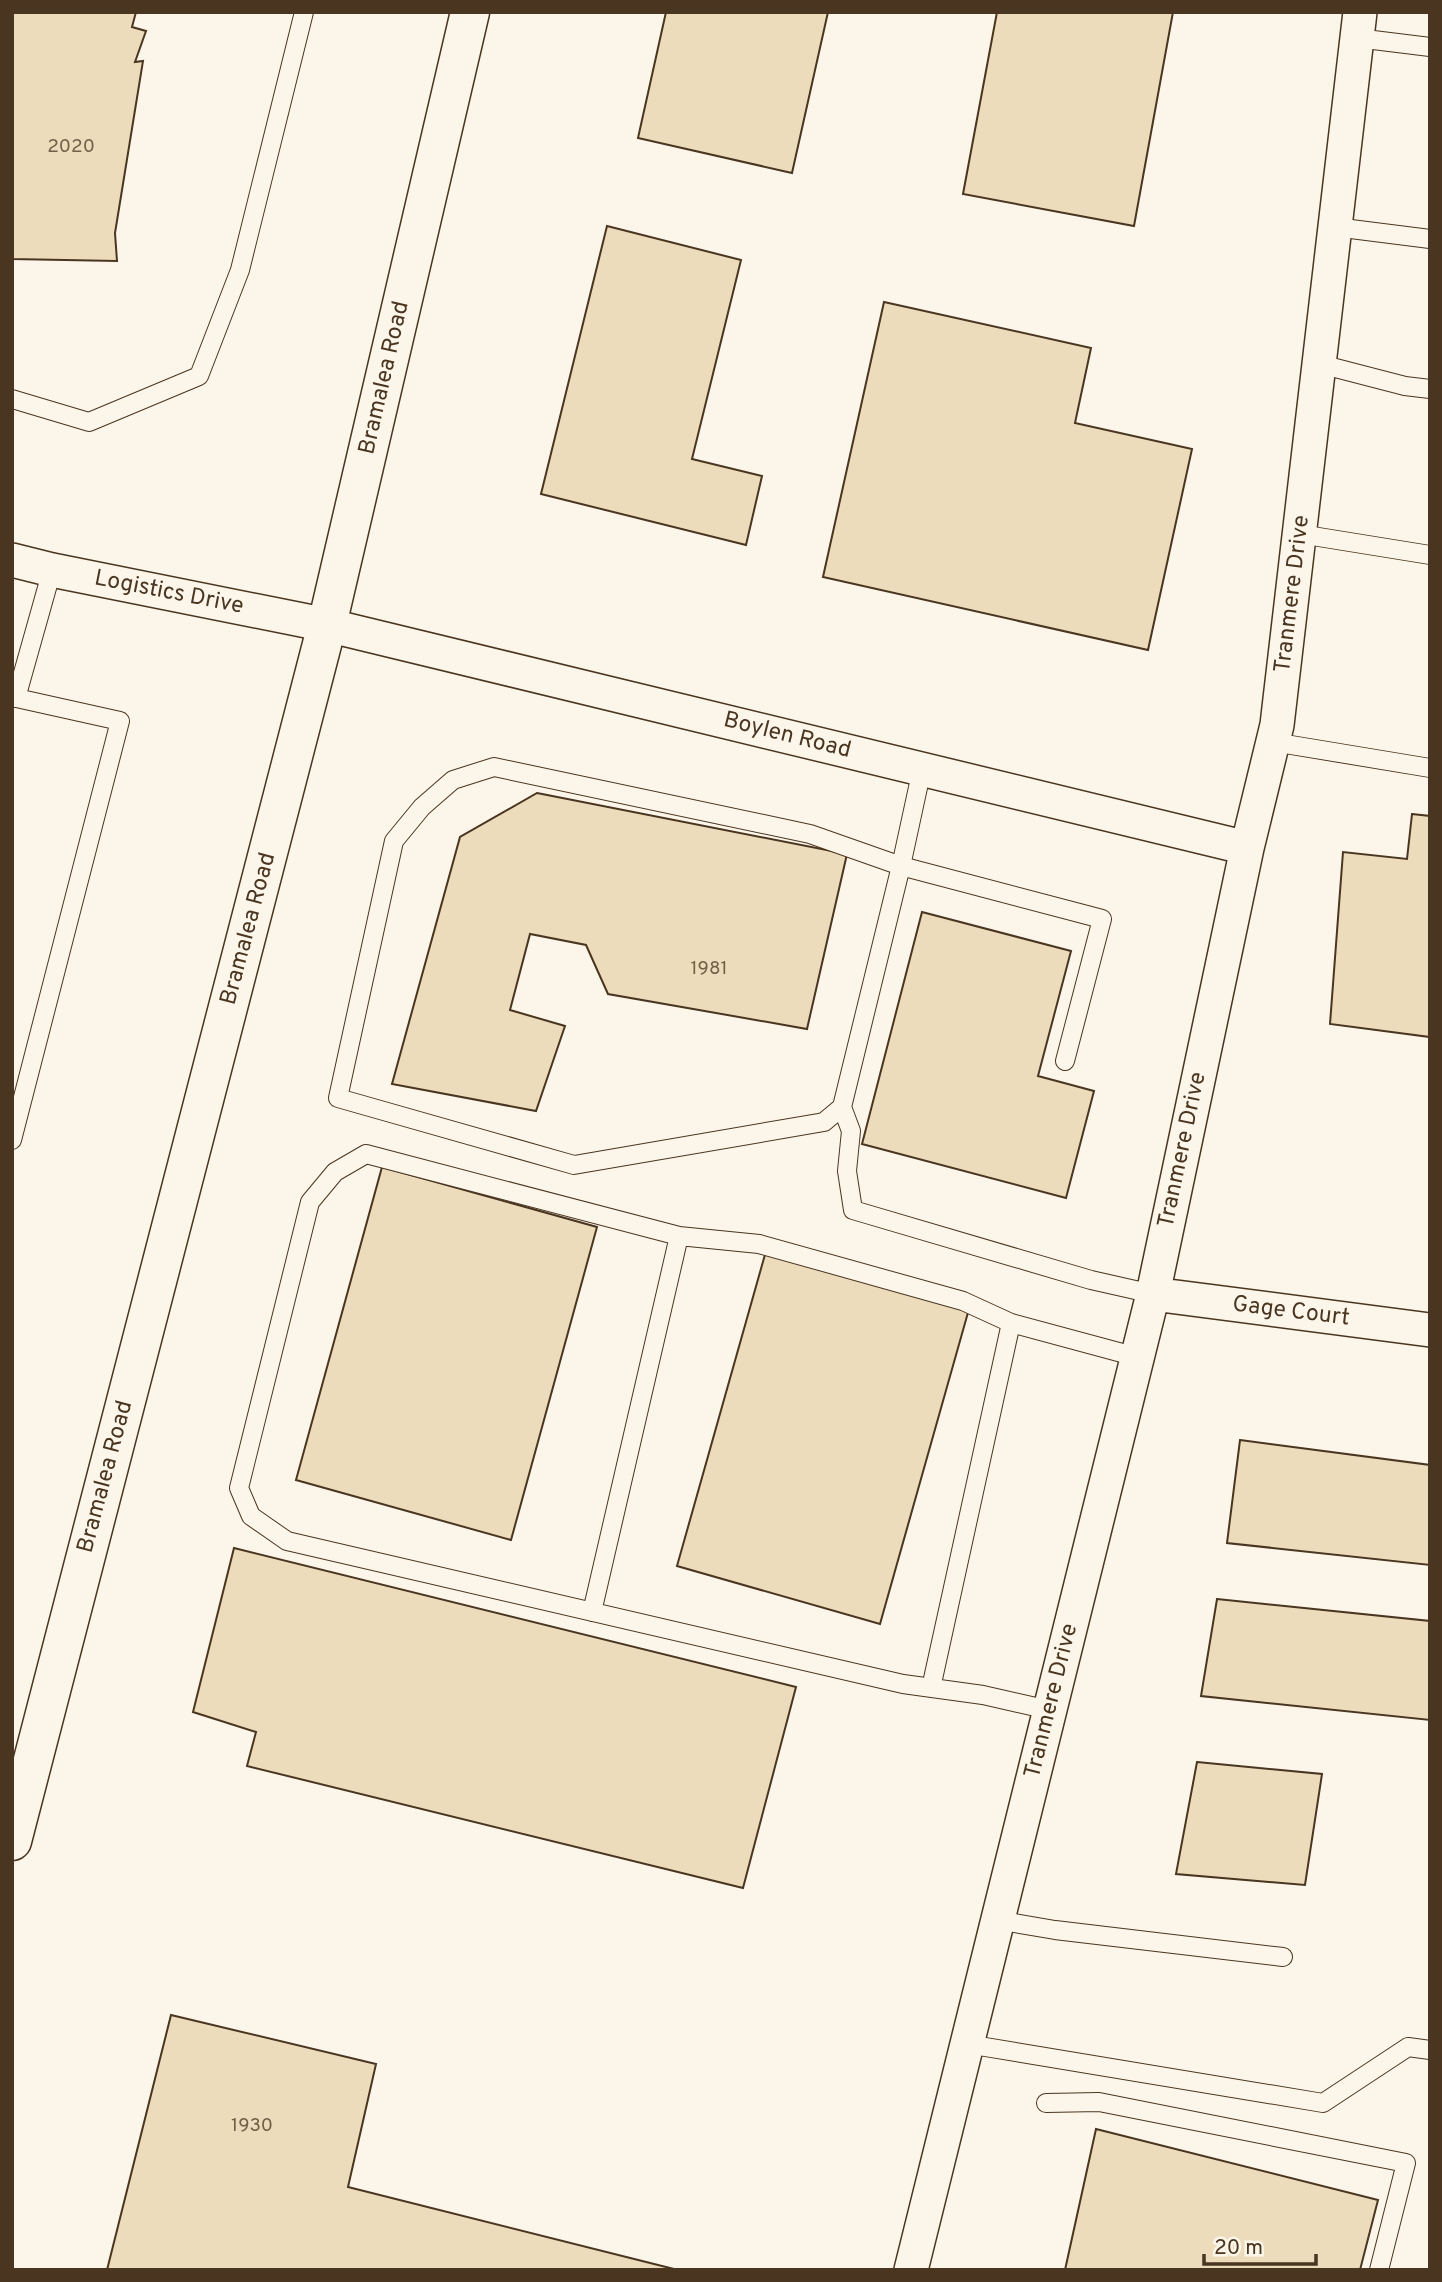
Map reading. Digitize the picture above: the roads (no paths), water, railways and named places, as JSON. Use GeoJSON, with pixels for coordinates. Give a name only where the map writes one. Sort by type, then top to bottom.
{"type":"FeatureCollection","features":[{"type":"Feature","properties":{"kind":"main road","name":"Bramalea Road"},"geometry":{"type":"LineString","coordinates":[[12,1841],[327,625],[470,12]]}},
{"type":"Feature","properties":{"kind":"street","name":"Tranmere Drive"},"geometry":{"type":"LineString","coordinates":[[911,2270],[1153,1294],[1247,848],[1278,725],[1359,25]]}},
{"type":"Feature","properties":{"kind":"street","name":"Logistics Drive"},"geometry":{"type":"LineString","coordinates":[[12,560],[327,625]]}},
{"type":"Feature","properties":{"kind":"street","name":"Boylen Road"},"geometry":{"type":"LineString","coordinates":[[327,625],[1247,848]]}},
{"type":"Feature","properties":{"kind":"street","name":"Gage Court"},"geometry":{"type":"LineString","coordinates":[[1153,1294],[1430,1330]]}},
{"type":"Feature","properties":{"kind":"lane"},"geometry":{"type":"LineString","coordinates":[[12,399],[89,422],[199,376],[240,270],[304,12]]}},
{"type":"Feature","properties":{"kind":"lane"},"geometry":{"type":"LineString","coordinates":[[1359,25],[1430,47]]}},
{"type":"Feature","properties":{"kind":"lane"},"geometry":{"type":"LineString","coordinates":[[1335,228],[1430,239]]}},
{"type":"Feature","properties":{"kind":"lane"},"geometry":{"type":"LineString","coordinates":[[1320,364],[1405,386],[1430,389]]}},
{"type":"Feature","properties":{"kind":"lane"},"geometry":{"type":"LineString","coordinates":[[1300,534],[1430,555]]}},
{"type":"Feature","properties":{"kind":"lane"},"geometry":{"type":"LineString","coordinates":[[12,1140],[120,721],[14,697],[52,570]]}},
{"type":"Feature","properties":{"kind":"lane"},"geometry":{"type":"LineString","coordinates":[[1273,742],[1430,768]]}},
{"type":"Feature","properties":{"kind":"lane"},"geometry":{"type":"LineString","coordinates":[[842,1107],[824,1122],[574,1165],[338,1098],[394,841],[422,807],[453,780],[494,767],[810,834],[901,866],[1102,919],[1065,1062]]}},
{"type":"Feature","properties":{"kind":"lane"},"geometry":{"type":"LineString","coordinates":[[922,769],[842,1107],[851,1131],[847,1171],[853,1210],[1091,1280],[1153,1294]]}},
{"type":"Feature","properties":{"kind":"lane"},"geometry":{"type":"LineString","coordinates":[[1049,1710],[983,1695],[903,1684],[287,1541],[251,1516],[239,1488],[310,1202],[335,1172],[366,1154],[680,1236],[759,1244],[963,1301],[1011,1323],[1137,1357]]}},
{"type":"Feature","properties":{"kind":"lane"},"geometry":{"type":"LineString","coordinates":[[592,1612],[680,1236]]}},
{"type":"Feature","properties":{"kind":"lane"},"geometry":{"type":"LineString","coordinates":[[931,1688],[1011,1323]]}},
{"type":"Feature","properties":{"kind":"lane"},"geometry":{"type":"LineString","coordinates":[[998,1920],[1055,1930],[1283,1957]]}},
{"type":"Feature","properties":{"kind":"lane"},"geometry":{"type":"LineString","coordinates":[[967,2044],[1323,2103],[1408,2047],[1430,2050]]}},
{"type":"Feature","properties":{"kind":"lane"},"geometry":{"type":"LineString","coordinates":[[1046,2103],[1099,2102],[1406,2163],[1379,2270]]}}]}
